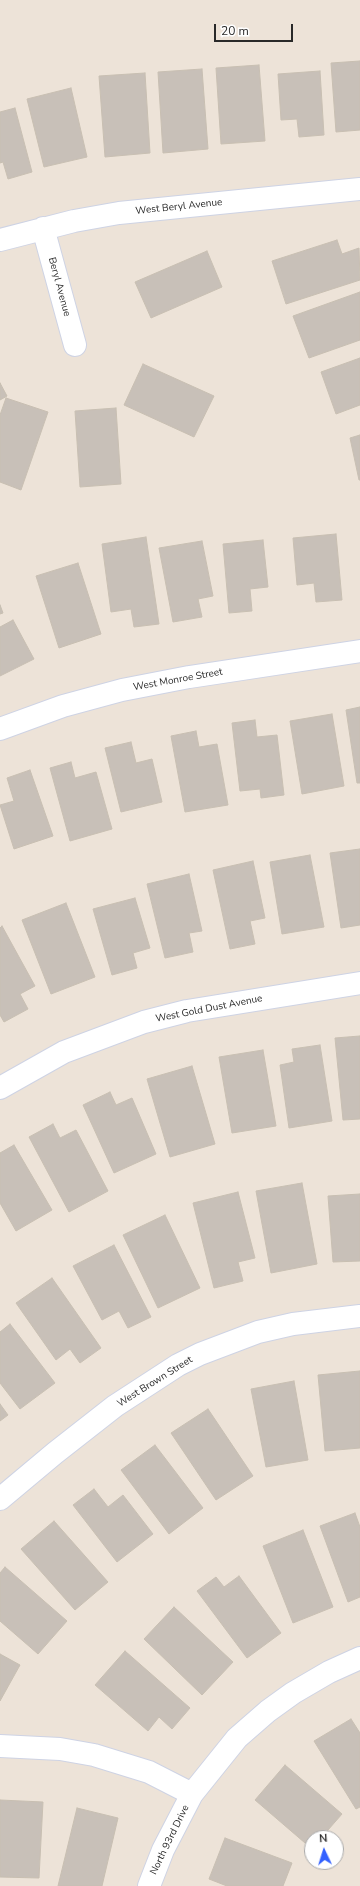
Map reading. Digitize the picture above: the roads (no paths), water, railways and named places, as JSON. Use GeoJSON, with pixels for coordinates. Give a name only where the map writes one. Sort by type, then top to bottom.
{"type":"FeatureCollection","features":[{"type":"Feature","properties":{"kind":"street","name":"West Beryl Avenue"},"geometry":{"type":"LineString","coordinates":[[0,240],[43,228],[119,213],[360,188]]}},
{"type":"Feature","properties":{"kind":"street","name":"Beryl Avenue"},"geometry":{"type":"LineString","coordinates":[[43,228],[75,345]]}},
{"type":"Feature","properties":{"kind":"street","name":"West Monroe Street"},"geometry":{"type":"LineString","coordinates":[[0,729],[63,706],[122,690],[189,677],[360,651]]}},
{"type":"Feature","properties":{"kind":"street","name":"West Gold Dust Avenue"},"geometry":{"type":"LineString","coordinates":[[0,1088],[64,1052],[144,1022],[187,1011],[360,983]]}},
{"type":"Feature","properties":{"kind":"street","name":"West Brown Street"},"geometry":{"type":"LineString","coordinates":[[0,1499],[115,1406],[178,1365],[200,1354],[258,1332],[293,1324],[360,1316]]}},
{"type":"Feature","properties":{"kind":"street","name":"North 93rd Drive"},"geometry":{"type":"LineString","coordinates":[[149,1886],[163,1850],[192,1794],[237,1738],[268,1711],[293,1693],[329,1672],[360,1658]]}},
{"type":"Feature","properties":{"kind":"street"},"geometry":{"type":"LineString","coordinates":[[0,1746],[60,1749],[94,1755],[149,1772],[192,1794]]}}]}
